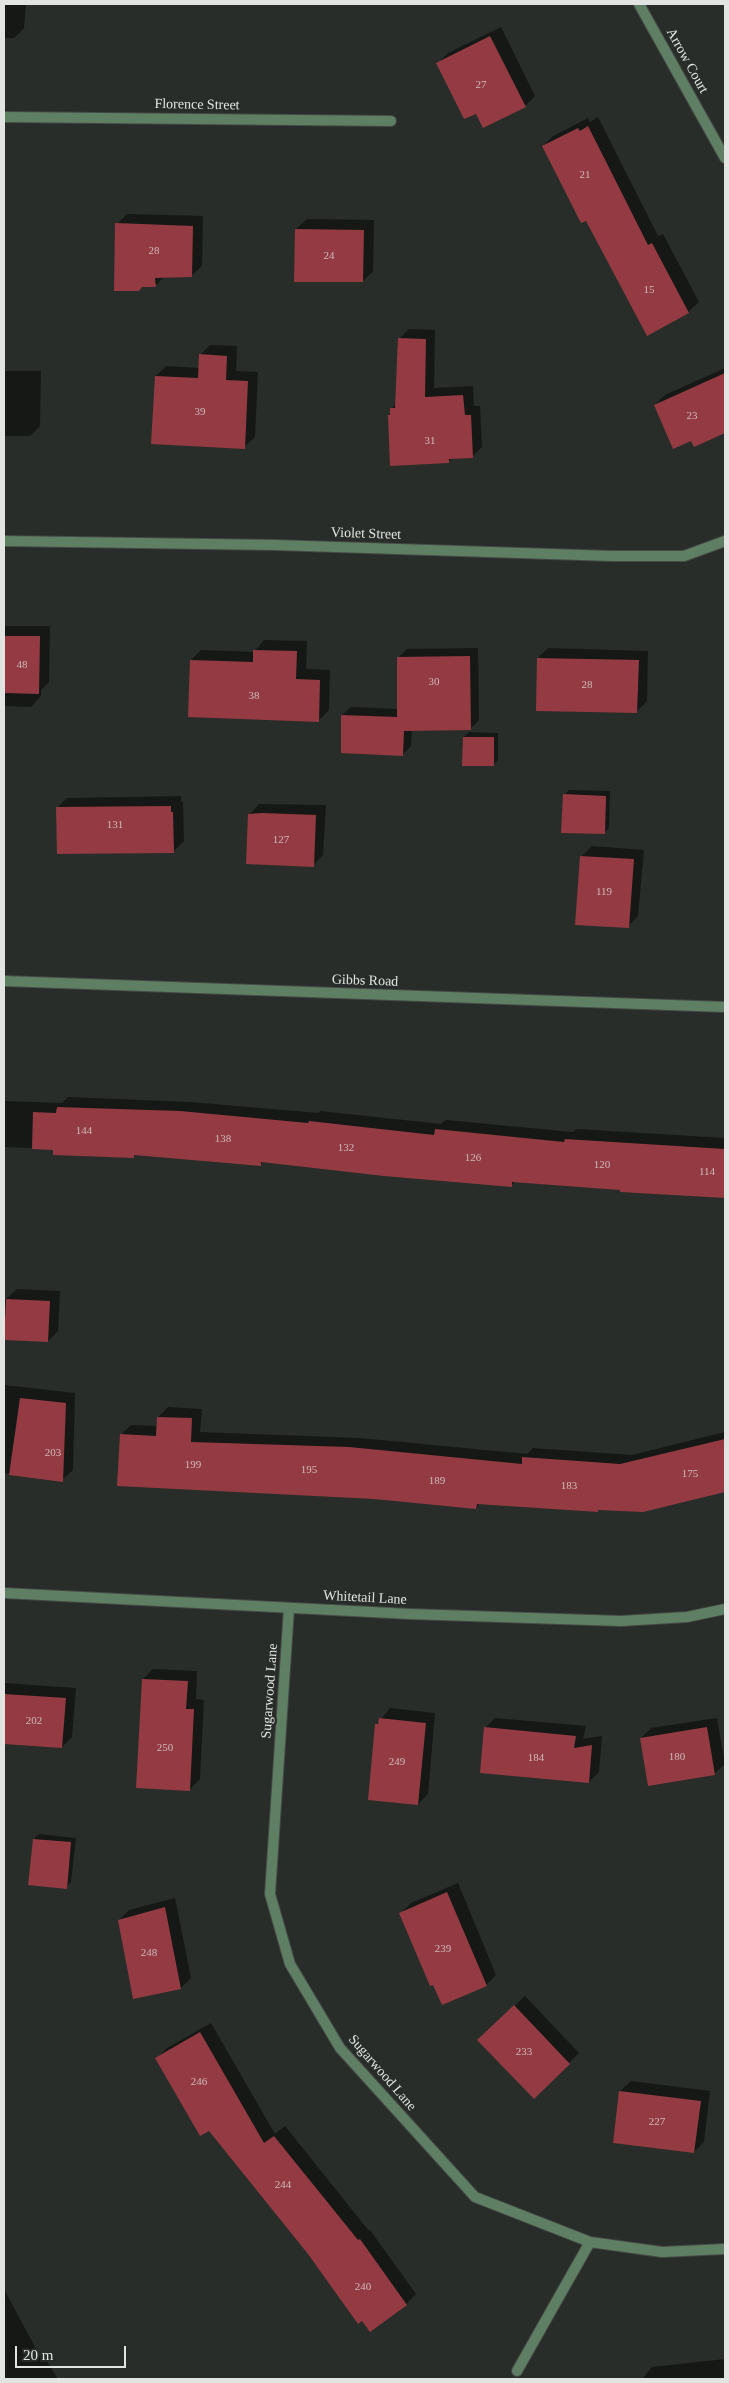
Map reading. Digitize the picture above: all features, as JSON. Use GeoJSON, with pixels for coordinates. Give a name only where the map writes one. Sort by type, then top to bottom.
{"type":"FeatureCollection","features":[{"type":"Feature","properties":{"kind":"street","name":"Arrow Court"},"geometry":{"type":"LineString","coordinates":[[639,4],[725,158]]}},
{"type":"Feature","properties":{"kind":"street","name":"Florence Street"},"geometry":{"type":"LineString","coordinates":[[4,117],[390,121]]}},
{"type":"Feature","properties":{"kind":"street","name":"Violet Street"},"geometry":{"type":"LineString","coordinates":[[4,542],[276,544],[612,556],[684,556],[725,541]]}},
{"type":"Feature","properties":{"kind":"street","name":"Gibbs Road"},"geometry":{"type":"LineString","coordinates":[[4,981],[725,1007]]}},
{"type":"Feature","properties":{"kind":"street","name":"Whitetail Lane"},"geometry":{"type":"LineString","coordinates":[[4,1593],[289,1608],[621,1621],[687,1617],[725,1609]]}},
{"type":"Feature","properties":{"kind":"street","name":"Sugarwood Lane"},"geometry":{"type":"LineString","coordinates":[[289,1608],[270,1894],[290,1964],[340,2048],[476,2197],[590,2242],[662,2252],[725,2248]]}},
{"type":"Feature","properties":{"kind":"street"},"geometry":{"type":"LineString","coordinates":[[517,2371],[590,2242]]}},
{"type":"Feature","properties":{"kind":"building"},"geometry":{"type":"Polygon","coordinates":[[[490,36],[526,107],[483,128],[476,114],[464,119],[436,63],[490,36]]]}},
{"type":"Feature","properties":{"kind":"building"},"geometry":{"type":"Polygon","coordinates":[[[588,126],[648,245],[652,243],[689,313],[647,336],[586,221],[581,223],[542,146],[578,128],[580,131],[588,126]]]}},
{"type":"Feature","properties":{"kind":"building"},"geometry":{"type":"Polygon","coordinates":[[[115,223],[193,226],[192,277],[155,278],[156,287],[142,287],[139,291],[114,291],[115,223]]]}},
{"type":"Feature","properties":{"kind":"building"},"geometry":{"type":"Polygon","coordinates":[[[295,229],[364,230],[363,282],[294,282],[295,229]]]}},
{"type":"Feature","properties":{"kind":"building"},"geometry":{"type":"Polygon","coordinates":[[[398,338],[426,339],[425,397],[463,395],[465,415],[471,415],[473,458],[449,459],[449,463],[390,466],[388,415],[390,415],[390,408],[395,408],[398,338]]]}},
{"type":"Feature","properties":{"kind":"building"},"geometry":{"type":"Polygon","coordinates":[[[199,354],[227,356],[226,380],[248,381],[245,449],[151,444],[155,376],[198,378],[199,354]]]}},
{"type":"Feature","properties":{"kind":"building"},"geometry":{"type":"Polygon","coordinates":[[[725,373],[725,433],[694,447],[691,441],[673,449],[654,405],[725,373]]]}},
{"type":"Feature","properties":{"kind":"building"},"geometry":{"type":"Polygon","coordinates":[[[4,636],[40,636],[39,694],[4,693],[4,636]]]}},
{"type":"Feature","properties":{"kind":"building"},"geometry":{"type":"Polygon","coordinates":[[[253,650],[297,651],[296,679],[320,680],[319,722],[188,717],[190,660],[253,662],[253,650]]]}},
{"type":"Feature","properties":{"kind":"building"},"geometry":{"type":"Polygon","coordinates":[[[470,656],[471,730],[404,731],[403,756],[341,753],[341,715],[397,717],[397,657],[470,656]]]}},
{"type":"Feature","properties":{"kind":"building"},"geometry":{"type":"Polygon","coordinates":[[[537,658],[639,660],[637,713],[536,711],[537,658]]]}},
{"type":"Feature","properties":{"kind":"building"},"geometry":{"type":"Polygon","coordinates":[[[463,737],[494,737],[494,766],[462,766],[463,737]]]}},
{"type":"Feature","properties":{"kind":"building"},"geometry":{"type":"Polygon","coordinates":[[[563,794],[606,796],[605,834],[561,833],[563,794]]]}},
{"type":"Feature","properties":{"kind":"building"},"geometry":{"type":"Polygon","coordinates":[[[171,806],[171,812],[173,812],[174,853],[57,854],[56,807],[171,806]]]}},
{"type":"Feature","properties":{"kind":"building"},"geometry":{"type":"Polygon","coordinates":[[[248,814],[316,815],[314,867],[246,864],[248,814]]]}},
{"type":"Feature","properties":{"kind":"building"},"geometry":{"type":"Polygon","coordinates":[[[580,856],[634,859],[629,928],[575,925],[580,856]]]}},
{"type":"Feature","properties":{"kind":"building"},"geometry":{"type":"Polygon","coordinates":[[[57,1107],[180,1111],[308,1123],[309,1121],[434,1135],[435,1129],[564,1142],[565,1139],[725,1149],[725,1198],[620,1192],[620,1190],[512,1182],[512,1187],[384,1176],[261,1162],[261,1166],[134,1155],[134,1158],[53,1155],[53,1150],[32,1149],[33,1112],[56,1113],[57,1107]]]}},
{"type":"Feature","properties":{"kind":"building"},"geometry":{"type":"Polygon","coordinates":[[[6,1299],[50,1301],[48,1342],[4,1340],[6,1299]]]}},
{"type":"Feature","properties":{"kind":"building"},"geometry":{"type":"Polygon","coordinates":[[[20,1398],[66,1403],[63,1482],[9,1475],[20,1398]]]}},
{"type":"Feature","properties":{"kind":"building"},"geometry":{"type":"Polygon","coordinates":[[[157,1417],[192,1418],[191,1442],[349,1447],[522,1464],[522,1457],[620,1464],[725,1439],[725,1492],[643,1512],[598,1510],[598,1512],[477,1504],[476,1509],[374,1499],[117,1486],[120,1434],[156,1436],[157,1417]]]}},
{"type":"Feature","properties":{"kind":"building"},"geometry":{"type":"Polygon","coordinates":[[[142,1679],[188,1681],[186,1709],[194,1709],[190,1791],[136,1788],[142,1679]]]}},
{"type":"Feature","properties":{"kind":"building"},"geometry":{"type":"Polygon","coordinates":[[[4,1694],[66,1698],[62,1748],[4,1744],[4,1694]]]}},
{"type":"Feature","properties":{"kind":"building"},"geometry":{"type":"Polygon","coordinates":[[[379,1718],[426,1723],[418,1805],[368,1800],[375,1724],[378,1724],[379,1718]]]}},
{"type":"Feature","properties":{"kind":"building"},"geometry":{"type":"Polygon","coordinates":[[[484,1727],[576,1736],[574,1748],[592,1745],[589,1783],[480,1773],[484,1727]]]}},
{"type":"Feature","properties":{"kind":"building"},"geometry":{"type":"Polygon","coordinates":[[[707,1727],[715,1775],[648,1786],[640,1738],[707,1727]]]}},
{"type":"Feature","properties":{"kind":"building"},"geometry":{"type":"Polygon","coordinates":[[[33,1839],[71,1842],[67,1889],[28,1885],[33,1839]]]}},
{"type":"Feature","properties":{"kind":"building"},"geometry":{"type":"Polygon","coordinates":[[[447,1892],[487,1986],[442,2005],[433,1985],[430,1986],[399,1913],[447,1892]]]}},
{"type":"Feature","properties":{"kind":"building"},"geometry":{"type":"Polygon","coordinates":[[[165,1907],[181,1989],[133,1999],[118,1920],[165,1907]]]}},
{"type":"Feature","properties":{"kind":"building"},"geometry":{"type":"Polygon","coordinates":[[[514,2005],[570,2064],[534,2099],[477,2040],[514,2005]]]}},
{"type":"Feature","properties":{"kind":"building"},"geometry":{"type":"Polygon","coordinates":[[[200,2032],[264,2143],[274,2136],[358,2240],[360,2239],[407,2305],[370,2332],[362,2321],[358,2324],[308,2254],[209,2131],[200,2136],[155,2058],[200,2032]]]}},
{"type":"Feature","properties":{"kind":"building"},"geometry":{"type":"Polygon","coordinates":[[[619,2091],[701,2101],[694,2153],[613,2143],[619,2091]]]}}]}
